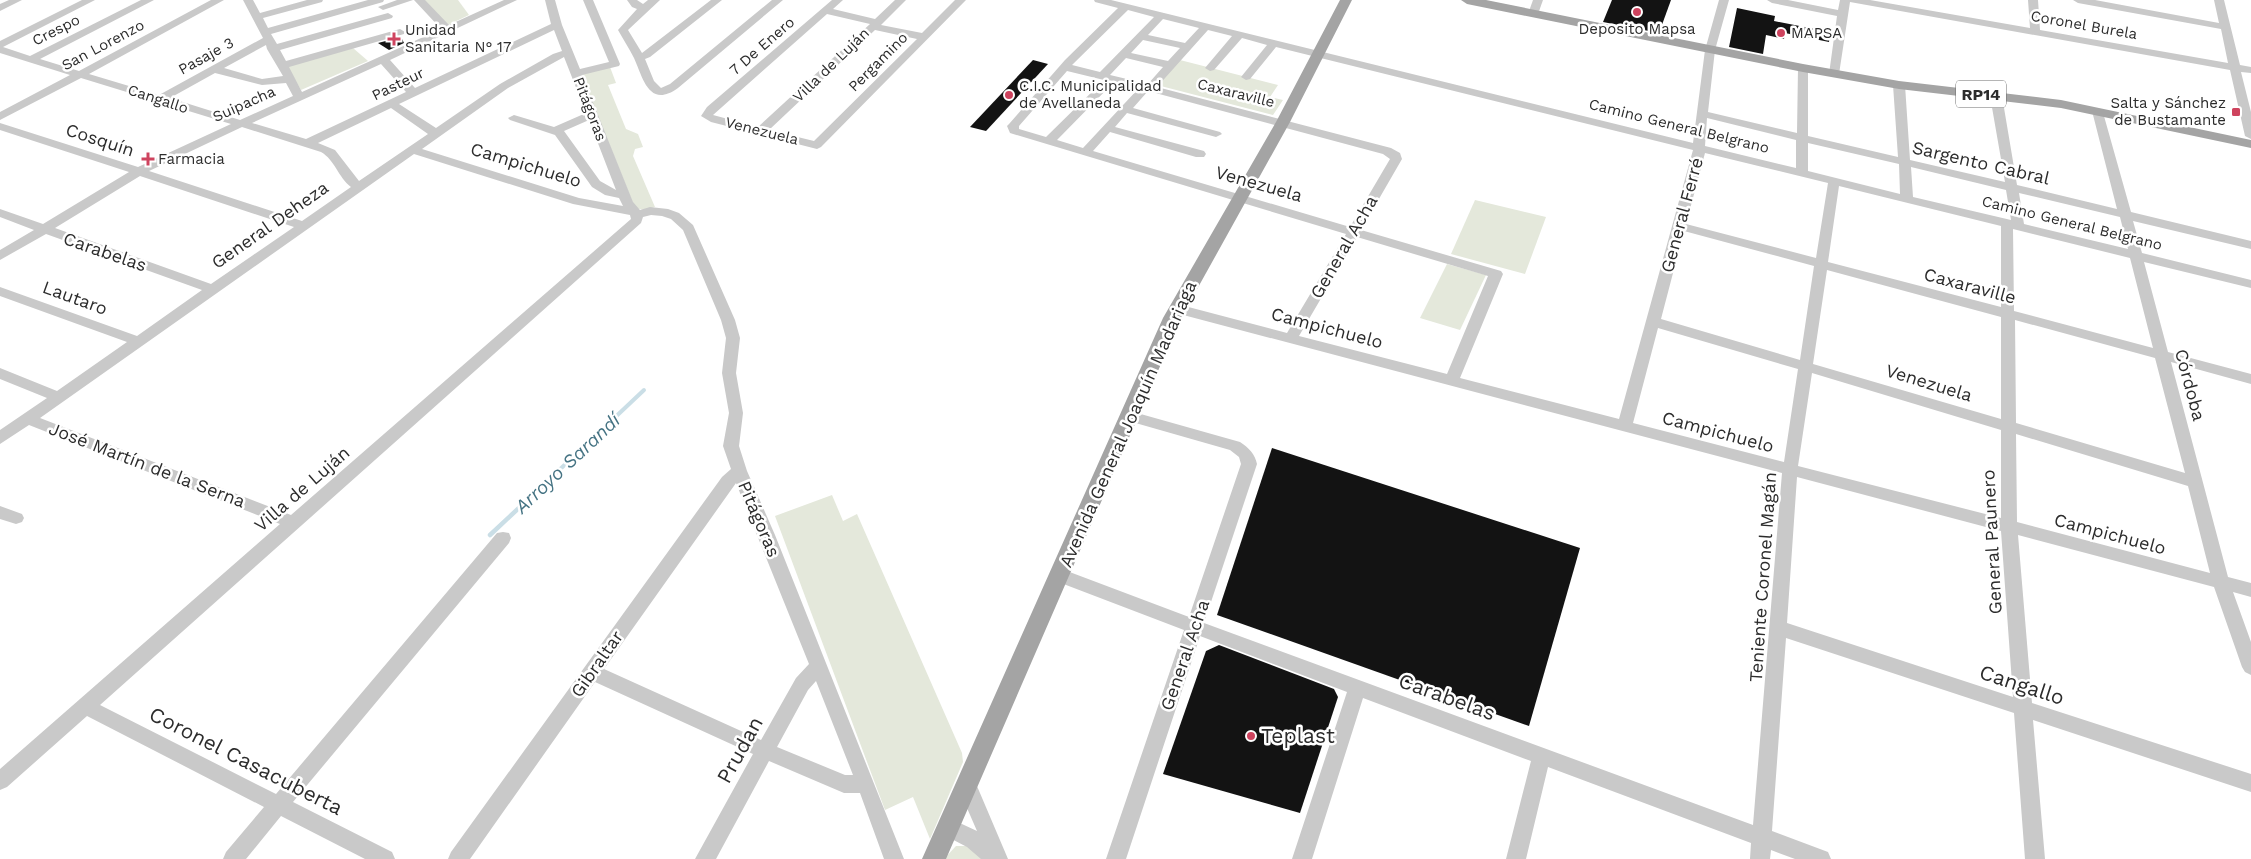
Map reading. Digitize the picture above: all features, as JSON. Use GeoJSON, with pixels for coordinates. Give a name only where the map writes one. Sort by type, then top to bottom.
{"type":"FeatureCollection","features":[{"type":"Feature","properties":{"kind":"main road","name":"Avenida General Joaquín Madariaga"},"geometry":{"type":"LineString","coordinates":[[934,859],[1177,309],[1319,55],[1346,0]]}},
{"type":"Feature","properties":{"kind":"main road","name":"RP14"},"geometry":{"type":"LineString","coordinates":[[1467,0],[1834,74],[1900,85],[2043,101],[2251,144]]}},
{"type":"Feature","properties":{"kind":"street"},"geometry":{"type":"LineString","coordinates":[[0,8],[17,0]]}},
{"type":"Feature","properties":{"kind":"street"},"geometry":{"type":"LineString","coordinates":[[0,45],[90,0]]}},
{"type":"Feature","properties":{"kind":"street","name":"Crespo"},"geometry":{"type":"LineString","coordinates":[[31,59],[148,0]]}},
{"type":"Feature","properties":{"kind":"street","name":"San Lorenzo"},"geometry":{"type":"LineString","coordinates":[[0,117],[219,0]]}},
{"type":"Feature","properties":{"kind":"street"},"geometry":{"type":"LineString","coordinates":[[256,17],[318,0]]}},
{"type":"Feature","properties":{"kind":"street"},"geometry":{"type":"LineString","coordinates":[[268,41],[382,6],[408,0]]}},
{"type":"Feature","properties":{"kind":"street"},"geometry":{"type":"LineString","coordinates":[[419,0],[447,29]]}},
{"type":"Feature","properties":{"kind":"street","name":"Suipacha"},"geometry":{"type":"LineString","coordinates":[[0,256],[139,171],[237,124],[512,0]]}},
{"type":"Feature","properties":{"kind":"street","name":"Pitágoras"},"geometry":{"type":"LineString","coordinates":[[550,0],[557,25],[633,218],[650,211],[668,213],[680,219],[689,228],[728,320],[733,338],[729,373],[736,413],[731,446],[739,471],[767,535],[894,859]]}},
{"type":"Feature","properties":{"kind":"street"},"geometry":{"type":"LineString","coordinates":[[576,73],[615,64],[588,0]]}},
{"type":"Feature","properties":{"kind":"street"},"geometry":{"type":"LineString","coordinates":[[632,0],[636,5],[644,8]]}},
{"type":"Feature","properties":{"kind":"street"},"geometry":{"type":"LineString","coordinates":[[655,0],[644,8],[625,28],[624,32],[639,57],[647,77],[671,88],[778,0]]}},
{"type":"Feature","properties":{"kind":"street"},"geometry":{"type":"LineString","coordinates":[[639,57],[646,55],[717,0]]}},
{"type":"Feature","properties":{"kind":"street","name":"7 De Enero"},"geometry":{"type":"LineString","coordinates":[[707,116],[711,109],[838,0]]}},
{"type":"Feature","properties":{"kind":"street","name":"Villa de Luján"},"geometry":{"type":"LineString","coordinates":[[762,131],[901,0]]}},
{"type":"Feature","properties":{"kind":"street","name":"Pergamino"},"geometry":{"type":"LineString","coordinates":[[817,145],[961,0]]}},
{"type":"Feature","properties":{"kind":"street","name":"Camino General Belgrano"},"geometry":{"type":"LineString","coordinates":[[1102,0],[1273,44],[1802,172],[2251,284]]}},
{"type":"Feature","properties":{"kind":"street"},"geometry":{"type":"LineString","coordinates":[[1534,14],[1538,0]]}},
{"type":"Feature","properties":{"kind":"street","name":"General Ferré"},"geometry":{"type":"LineString","coordinates":[[1624,427],[1699,154],[1710,50],[1724,0]]}},
{"type":"Feature","properties":{"kind":"street"},"geometry":{"type":"LineString","coordinates":[[1772,0],[1844,14]]}},
{"type":"Feature","properties":{"kind":"street"},"geometry":{"type":"LineString","coordinates":[[1834,74],[1845,0]]}},
{"type":"Feature","properties":{"kind":"street","name":"Coronel Burela"},"geometry":{"type":"LineString","coordinates":[[1854,0],[2251,70]]}},
{"type":"Feature","properties":{"kind":"street"},"geometry":{"type":"LineString","coordinates":[[2033,0],[2035,31]]}},
{"type":"Feature","properties":{"kind":"street"},"geometry":{"type":"LineString","coordinates":[[2078,0],[2226,27]]}},
{"type":"Feature","properties":{"kind":"street"},"geometry":{"type":"LineString","coordinates":[[2219,0],[2251,136]]}},
{"type":"Feature","properties":{"kind":"street"},"geometry":{"type":"LineString","coordinates":[[251,1],[256,17],[268,41],[299,96]]}},
{"type":"Feature","properties":{"kind":"street"},"geometry":{"type":"LineString","coordinates":[[268,41],[382,6]]}},
{"type":"Feature","properties":{"kind":"street"},"geometry":{"type":"LineString","coordinates":[[382,6],[411,45]]}},
{"type":"Feature","properties":{"kind":"street"},"geometry":{"type":"LineString","coordinates":[[1066,67],[1125,7]]}},
{"type":"Feature","properties":{"kind":"street"},"geometry":{"type":"LineString","coordinates":[[826,11],[924,37]]}},
{"type":"Feature","properties":{"kind":"street"},"geometry":{"type":"LineString","coordinates":[[1048,142],[1108,77],[1124,54],[1160,16]]}},
{"type":"Feature","properties":{"kind":"street","name":"Pasteur"},"geometry":{"type":"LineString","coordinates":[[306,144],[557,25]]}},
{"type":"Feature","properties":{"kind":"street"},"geometry":{"type":"LineString","coordinates":[[1084,153],[1124,109],[1170,66],[1205,27]]}},
{"type":"Feature","properties":{"kind":"street"},"geometry":{"type":"LineString","coordinates":[[282,66],[400,32]]}},
{"type":"Feature","properties":{"kind":"street"},"geometry":{"type":"LineString","coordinates":[[1210,68],[1239,35]]}},
{"type":"Feature","properties":{"kind":"street"},"geometry":{"type":"LineString","coordinates":[[1141,36],[1187,47]]}},
{"type":"Feature","properties":{"kind":"street","name":"Pasaje 3"},"geometry":{"type":"LineString","coordinates":[[160,99],[268,41]]}},
{"type":"Feature","properties":{"kind":"street"},"geometry":{"type":"LineString","coordinates":[[1246,77],[1273,44]]}},
{"type":"Feature","properties":{"kind":"street","name":"Cangallo"},"geometry":{"type":"LineString","coordinates":[[0,50],[333,154],[349,181],[358,186]]}},
{"type":"Feature","properties":{"kind":"street","name":"General Deheza"},"geometry":{"type":"LineString","coordinates":[[0,438],[302,225],[504,86],[557,56],[568,53]]}},
{"type":"Feature","properties":{"kind":"street"},"geometry":{"type":"LineString","coordinates":[[1124,54],[1170,66]]}},
{"type":"Feature","properties":{"kind":"street"},"geometry":{"type":"LineString","coordinates":[[381,59],[389,64],[413,94]]}},
{"type":"Feature","properties":{"kind":"street","name":"Caxaraville"},"geometry":{"type":"LineString","coordinates":[[1066,67],[1282,122],[1387,151],[1396,156]]}},
{"type":"Feature","properties":{"kind":"street","name":"Venezuela"},"geometry":{"type":"LineString","coordinates":[[1066,67],[1012,129],[1017,133],[1496,274],[1451,380]]}},
{"type":"Feature","properties":{"kind":"street"},"geometry":{"type":"LineString","coordinates":[[1802,172],[1804,68]]}},
{"type":"Feature","properties":{"kind":"street"},"geometry":{"type":"LineString","coordinates":[[211,70],[267,82],[289,79]]}},
{"type":"Feature","properties":{"kind":"street"},"geometry":{"type":"LineString","coordinates":[[1900,85],[1907,199]]}},
{"type":"Feature","properties":{"kind":"street","name":"General Paunero"},"geometry":{"type":"LineString","coordinates":[[1996,96],[2012,187],[2012,224],[2006,315],[2009,527],[2035,859]]}},
{"type":"Feature","properties":{"kind":"street"},"geometry":{"type":"LineString","coordinates":[[392,104],[435,133]]}},
{"type":"Feature","properties":{"kind":"street"},"geometry":{"type":"LineString","coordinates":[[1124,109],[1216,134]]}},
{"type":"Feature","properties":{"kind":"street","name":"Córdoba"},"geometry":{"type":"LineString","coordinates":[[2098,111],[2222,582],[2251,667]]}},
{"type":"Feature","properties":{"kind":"street"},"geometry":{"type":"LineString","coordinates":[[555,131],[592,114]]}},
{"type":"Feature","properties":{"kind":"street","name":"Sargento Cabral"},"geometry":{"type":"LineString","coordinates":[[1703,114],[2251,245]]}},
{"type":"Feature","properties":{"kind":"street","name":"Venezuela"},"geometry":{"type":"LineString","coordinates":[[707,116],[715,120],[817,145]]}},
{"type":"Feature","properties":{"kind":"street"},"geometry":{"type":"LineString","coordinates":[[514,118],[562,135],[596,184],[610,192],[624,196]]}},
{"type":"Feature","properties":{"kind":"street","name":"Cosquín"},"geometry":{"type":"LineString","coordinates":[[0,126],[302,225]]}},
{"type":"Feature","properties":{"kind":"street"},"geometry":{"type":"LineString","coordinates":[[1107,128],[1200,154]]}},
{"type":"Feature","properties":{"kind":"street","name":"Campichuelo"},"geometry":{"type":"LineString","coordinates":[[412,150],[633,218]]}},
{"type":"Feature","properties":{"kind":"street","name":"General Acha"},"geometry":{"type":"LineString","coordinates":[[1291,338],[1396,156]]}},
{"type":"Feature","properties":{"kind":"street","name":"Teniente Coronel Magán"},"geometry":{"type":"LineString","coordinates":[[1760,859],[1790,470],[1834,180]]}},
{"type":"Feature","properties":{"kind":"street","name":"Carabelas"},"geometry":{"type":"LineString","coordinates":[[0,213],[211,289]]}},
{"type":"Feature","properties":{"kind":"street","name":"Villa de Luján"},"geometry":{"type":"LineString","coordinates":[[0,781],[294,523],[633,218]]}},
{"type":"Feature","properties":{"kind":"street","name":"Caxaraville"},"geometry":{"type":"LineString","coordinates":[[1680,226],[1821,266],[2251,380]]}},
{"type":"Feature","properties":{"kind":"street","name":"Lautaro"},"geometry":{"type":"LineString","coordinates":[[0,291],[137,341]]}},
{"type":"Feature","properties":{"kind":"street","name":"Campichuelo"},"geometry":{"type":"LineString","coordinates":[[1177,309],[2251,590]]}},
{"type":"Feature","properties":{"kind":"street","name":"Venezuela"},"geometry":{"type":"LineString","coordinates":[[1652,321],[2195,482]]}},
{"type":"Feature","properties":{"kind":"street"},"geometry":{"type":"LineString","coordinates":[[0,373],[58,397]]}},
{"type":"Feature","properties":{"kind":"street","name":"General Acha"},"geometry":{"type":"LineString","coordinates":[[1116,859],[1249,464],[1244,452],[1235,446],[1130,416]]}},
{"type":"Feature","properties":{"kind":"street","name":"José Martín de la Serna"},"geometry":{"type":"LineString","coordinates":[[28,419],[294,523]]}},
{"type":"Feature","properties":{"kind":"street","name":"Gibraltar"},"geometry":{"type":"LineString","coordinates":[[458,859],[728,481],[739,471]]}},
{"type":"Feature","properties":{"kind":"street"},"geometry":{"type":"LineString","coordinates":[[0,512],[16,518]]}},
{"type":"Feature","properties":{"kind":"street"},"geometry":{"type":"LineString","coordinates":[[233,859],[503,538]]}},
{"type":"Feature","properties":{"kind":"street","name":"Carabelas"},"geometry":{"type":"LineString","coordinates":[[1059,575],[1357,688],[1821,859]]}},
{"type":"Feature","properties":{"kind":"street","name":"Cangallo"},"geometry":{"type":"LineString","coordinates":[[1779,628],[2251,783]]}},
{"type":"Feature","properties":{"kind":"street","name":"Prudan"},"geometry":{"type":"LineString","coordinates":[[705,859],[802,684],[819,666]]}},
{"type":"Feature","properties":{"kind":"street"},"geometry":{"type":"LineString","coordinates":[[591,672],[844,784],[866,784]]}},
{"type":"Feature","properties":{"kind":"street"},"geometry":{"type":"LineString","coordinates":[[1302,859],[1357,688]]}},
{"type":"Feature","properties":{"kind":"street","name":"Coronel Casacuberta"},"geometry":{"type":"LineString","coordinates":[[85,706],[385,859]]}},
{"type":"Feature","properties":{"kind":"street"},"geometry":{"type":"LineString","coordinates":[[1516,859],[1541,756]]}},
{"type":"Feature","properties":{"kind":"street"},"geometry":{"type":"LineString","coordinates":[[967,785],[997,859]]}},
{"type":"Feature","properties":{"kind":"street"},"geometry":{"type":"LineString","coordinates":[[949,826],[974,840],[997,859]]}},
{"type":"Feature","properties":{"kind":"shaded area"},"geometry":{"type":"Polygon","coordinates":[[[423,0],[458,0],[469,15],[448,25],[423,0]]]}},
{"type":"Feature","properties":{"kind":"shaded area"},"geometry":{"type":"Polygon","coordinates":[[[353,48],[368,61],[301,90],[287,66],[353,48]]]}},
{"type":"Feature","properties":{"kind":"shaded area"},"geometry":{"type":"Polygon","coordinates":[[[1176,59],[1278,85],[1270,97],[1283,100],[1273,115],[1153,84],[1176,59]]]}},
{"type":"Feature","properties":{"kind":"shaded area"},"geometry":{"type":"Polygon","coordinates":[[[610,67],[616,83],[608,85],[626,129],[638,134],[643,147],[635,149],[633,156],[655,207],[644,210],[635,208],[581,74],[610,67]]]}},
{"type":"Feature","properties":{"kind":"shaded area"},"geometry":{"type":"Polygon","coordinates":[[[1475,200],[1546,217],[1525,274],[1451,254],[1475,200]]]}},
{"type":"Feature","properties":{"kind":"shaded area"},"geometry":{"type":"Polygon","coordinates":[[[1447,264],[1486,275],[1460,330],[1420,318],[1447,264]]]}},
{"type":"Feature","properties":{"kind":"shaded area"},"geometry":{"type":"Polygon","coordinates":[[[832,495],[843,521],[857,514],[962,753],[963,762],[930,839],[913,797],[885,810],[775,516],[832,495]]]}},
{"type":"Feature","properties":{"kind":"shaded area"},"geometry":{"type":"Polygon","coordinates":[[[956,846],[966,846],[985,859],[944,859],[956,846]]]}},
{"type":"Feature","properties":{"kind":"building","name":"Deposito Mapsa"},"geometry":{"type":"Polygon","coordinates":[[[1612,0],[1671,0],[1659,33],[1603,22],[1612,0]]]}},
{"type":"Feature","properties":{"kind":"building","name":"MAPSA"},"geometry":{"type":"Polygon","coordinates":[[[1737,8],[1775,16],[1774,21],[1830,32],[1829,42],[1785,33],[1784,39],[1766,35],[1763,54],[1729,47],[1737,8]]]}},
{"type":"Feature","properties":{"kind":"building","name":"Unidad Sanitaria N° 17"},"geometry":{"type":"Polygon","coordinates":[[[401,37],[404,43],[389,50],[378,43],[401,37]]]}},
{"type":"Feature","properties":{"kind":"building","name":"C.I.C. Municipalidad de Avellaneda"},"geometry":{"type":"Polygon","coordinates":[[[1033,60],[1048,64],[986,131],[970,127],[1033,60]]]}},
{"type":"Feature","properties":{"kind":"building"},"geometry":{"type":"Polygon","coordinates":[[[1272,448],[1580,548],[1529,726],[1217,615],[1272,448]]]}},
{"type":"Feature","properties":{"kind":"building","name":"Teplast"},"geometry":{"type":"Polygon","coordinates":[[[1219,645],[1334,689],[1338,697],[1300,813],[1163,774],[1206,651],[1219,645]]]}},
{"type":"Feature","properties":{"kind":"waterway","name":"Arroyo Sarandí"},"geometry":{"type":"LineString","coordinates":[[520,507],[644,390]]}},
{"type":"Feature","properties":{"kind":"waterway","name":"Arroyo Sarandí"},"geometry":{"type":"LineString","coordinates":[[490,535],[521,506]]}},
{"type":"Feature","properties":{"kind":"place","name":"Deposito Mapsa"},"geometry":{"type":"Point","coordinates":[1637,12]}},
{"type":"Feature","properties":{"kind":"place","name":"MAPSA"},"geometry":{"type":"Point","coordinates":[1781,33]}},
{"type":"Feature","properties":{"kind":"place","name":"Unidad Sanitaria N° 17"},"geometry":{"type":"Point","coordinates":[394,39]}},
{"type":"Feature","properties":{"kind":"place","name":"C.I.C. Municipalidad de Avellaneda"},"geometry":{"type":"Point","coordinates":[1009,95]}},
{"type":"Feature","properties":{"kind":"place","name":"Salta y Sánchez de Bustamante"},"geometry":{"type":"Point","coordinates":[2236,112]}},
{"type":"Feature","properties":{"kind":"place","name":"Farmacia"},"geometry":{"type":"Point","coordinates":[148,159]}},
{"type":"Feature","properties":{"kind":"place","name":"Teplast"},"geometry":{"type":"Point","coordinates":[1251,736]}}]}
